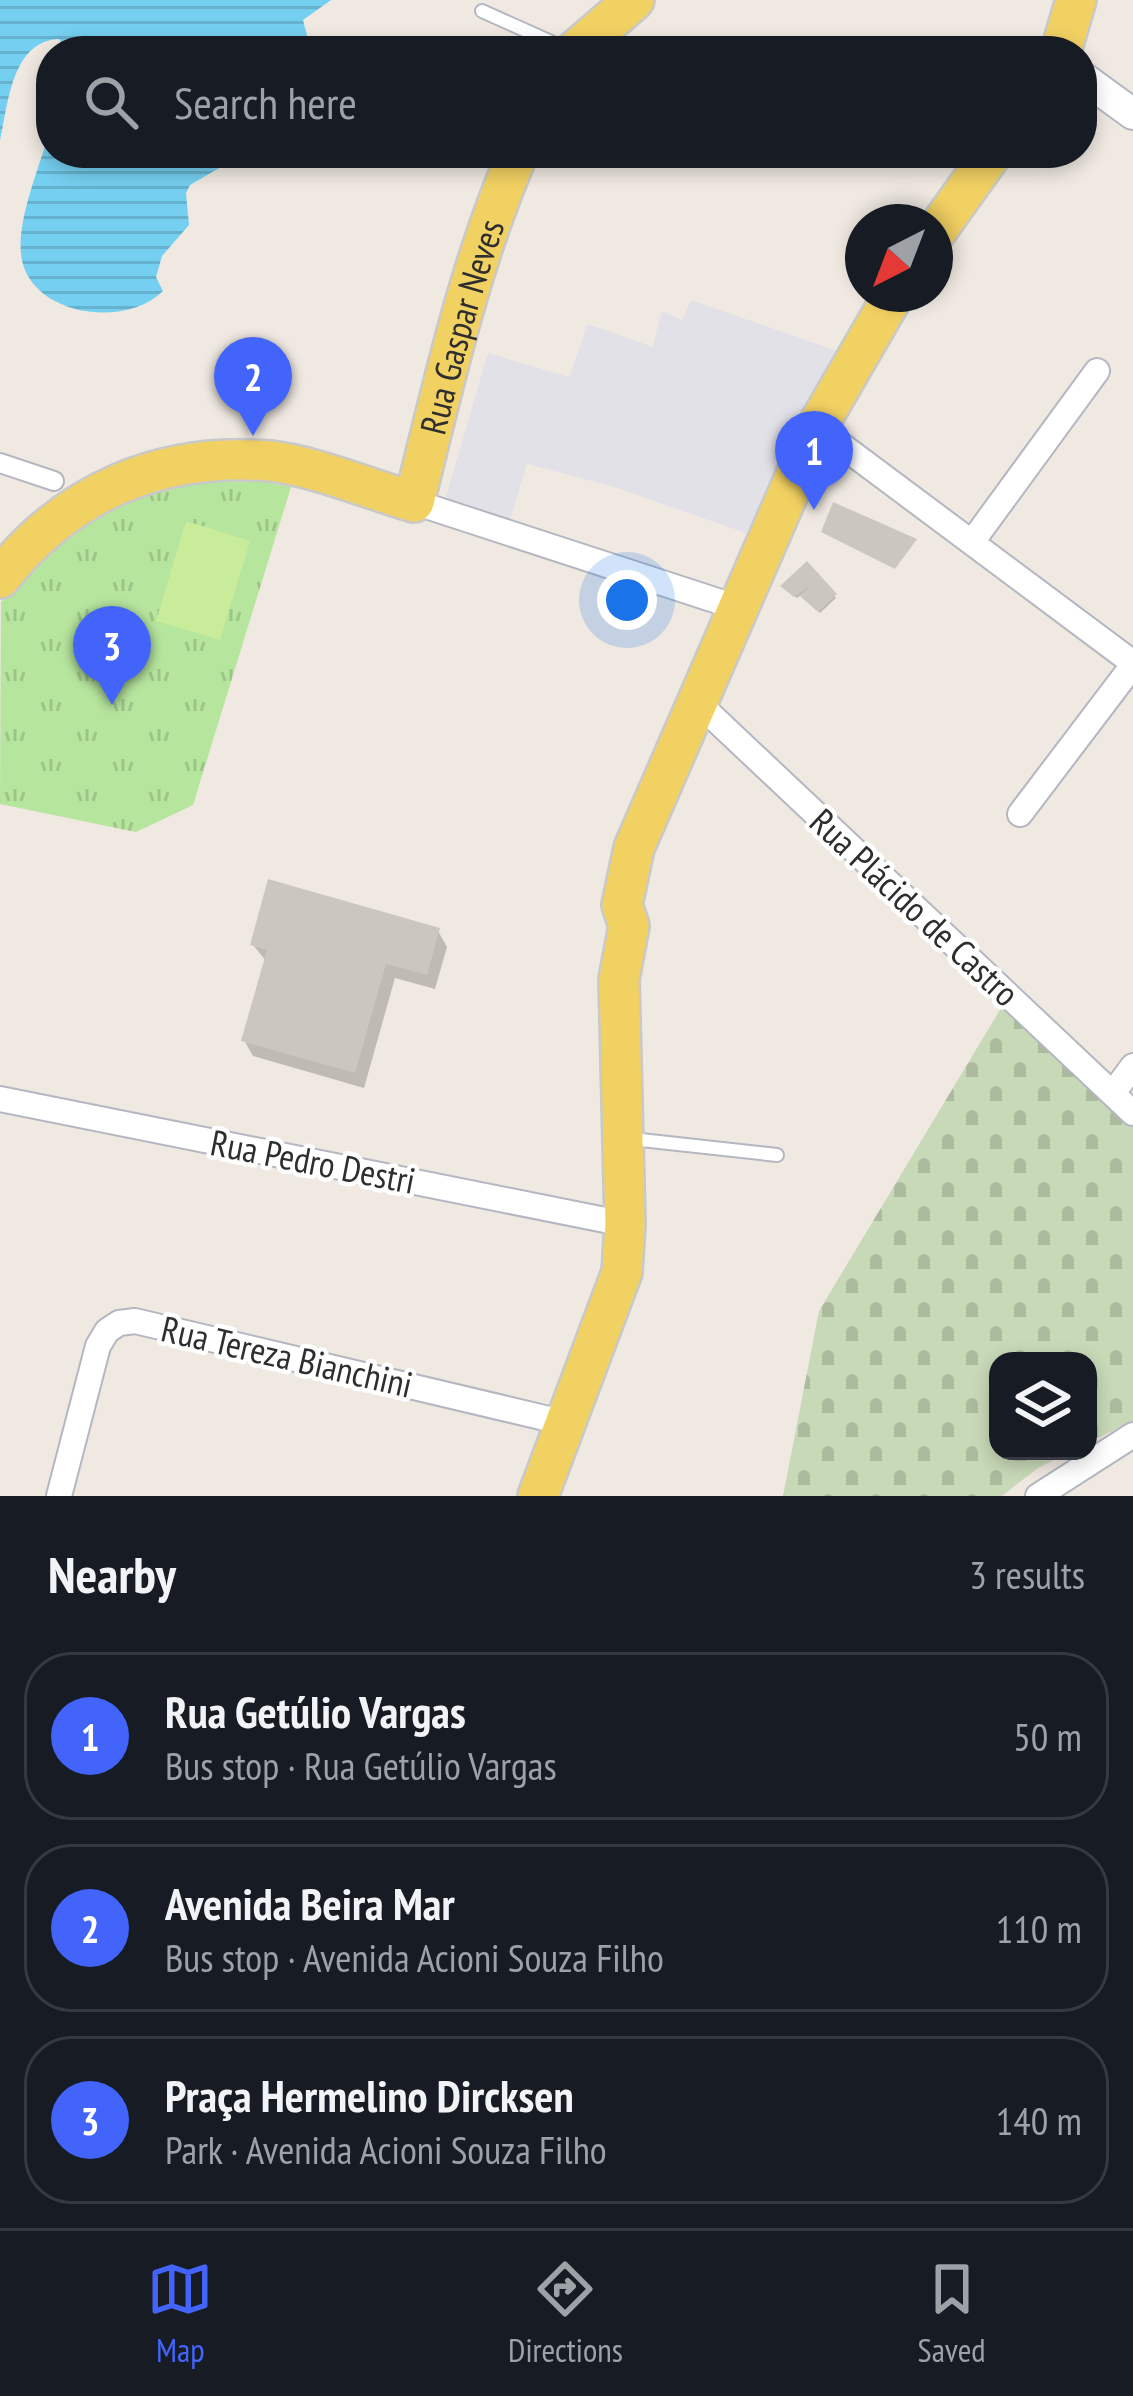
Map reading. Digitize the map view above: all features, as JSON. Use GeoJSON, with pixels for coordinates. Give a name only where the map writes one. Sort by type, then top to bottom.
{"type":"FeatureCollection","features":[{"type":"Feature","properties":{"kind":"main road"},"geometry":{"type":"LineString","coordinates":[[590,36],[634,0]]}},
{"type":"Feature","properties":{"kind":"main road"},"geometry":{"type":"LineString","coordinates":[[1065,36],[1076,0]]}},
{"type":"Feature","properties":{"kind":"main road","name":"Rua Gaspar Neves"},"geometry":{"type":"LineString","coordinates":[[414,502],[463,303],[512,168]]}},
{"type":"Feature","properties":{"kind":"main road"},"geometry":{"type":"LineString","coordinates":[[953,208],[981,168]]}},
{"type":"Feature","properties":{"kind":"main road"},"geometry":{"type":"LineString","coordinates":[[538,1496],[622,1272],[626,1224],[619,979],[629,926],[622,905],[634,848],[818,427],[883,312]]}},
{"type":"Feature","properties":{"kind":"main road"},"geometry":{"type":"LineString","coordinates":[[0,578],[33,538],[83,499],[132,476],[170,466],[273,461],[414,502]]}},
{"type":"Feature","properties":{"kind":"street"},"geometry":{"type":"LineString","coordinates":[[1097,87],[1132,111]]}},
{"type":"Feature","properties":{"kind":"street"},"geometry":{"type":"LineString","coordinates":[[972,542],[1097,371]]}},
{"type":"Feature","properties":{"kind":"street"},"geometry":{"type":"LineString","coordinates":[[818,427],[1133,664],[1020,814]]}},
{"type":"Feature","properties":{"kind":"street"},"geometry":{"type":"LineString","coordinates":[[0,463],[54,481]]}},
{"type":"Feature","properties":{"kind":"street"},"geometry":{"type":"LineString","coordinates":[[414,502],[739,608]]}},
{"type":"Feature","properties":{"kind":"street","name":"Rua Plácido de Castro"},"geometry":{"type":"LineString","coordinates":[[698,702],[1133,1113]]}},
{"type":"Feature","properties":{"kind":"street"},"geometry":{"type":"LineString","coordinates":[[1113,1094],[1133,1066]]}},
{"type":"Feature","properties":{"kind":"street","name":"Rua Pedro Destri"},"geometry":{"type":"LineString","coordinates":[[0,1099],[626,1224]]}},
{"type":"Feature","properties":{"kind":"street","name":"Rua Tereza Bianchini"},"geometry":{"type":"LineString","coordinates":[[59,1496],[98,1346],[119,1323],[135,1321],[217,1338],[566,1423]]}},
{"type":"Feature","properties":{"kind":"street"},"geometry":{"type":"LineString","coordinates":[[1038,1496],[1133,1435]]}},
{"type":"Feature","properties":{"kind":"lane"},"geometry":{"type":"LineString","coordinates":[[482,10],[539,36]]}},
{"type":"Feature","properties":{"kind":"lane"},"geometry":{"type":"LineString","coordinates":[[625,1138],[777,1155]]}},
{"type":"Feature","properties":{"kind":"shaded area"},"geometry":{"type":"Polygon","coordinates":[[[691,300],[840,352],[746,533],[611,486],[527,464],[509,524],[445,500],[488,353],[569,377],[588,324],[653,347],[662,311],[682,320],[691,300]]]}},
{"type":"Feature","properties":{"kind":"green space"},"geometry":{"type":"Polygon","coordinates":[[[207,481],[291,487],[193,805],[136,832],[0,804],[1,602],[69,529],[141,495],[207,481]]]}},
{"type":"Feature","properties":{"kind":"green space"},"geometry":{"type":"Polygon","coordinates":[[[186,521],[250,541],[220,640],[156,621],[186,521]]]}},
{"type":"Feature","properties":{"kind":"green space"},"geometry":{"type":"Polygon","coordinates":[[[1004,1003],[1133,1127],[1133,1421],[1097,1439],[1097,1352],[989,1352],[989,1460],[1054,1460],[1002,1496],[783,1496],[819,1311],[1004,1003]]]}},
{"type":"Feature","properties":{"kind":"water"},"geometry":{"type":"Polygon","coordinates":[[[0,0],[331,0],[303,20],[307,36],[36,36],[36,48],[21,63],[15,78],[0,141],[0,0]]]}},
{"type":"Feature","properties":{"kind":"water"},"geometry":{"type":"Polygon","coordinates":[[[38,168],[219,168],[190,185],[186,193],[189,225],[162,256],[156,277],[163,291],[146,303],[103,313],[58,303],[27,275],[21,240],[38,168]]]}},
{"type":"Feature","properties":{"kind":"building"},"geometry":{"type":"Polygon","coordinates":[[[833,502],[917,539],[895,569],[821,532],[833,502]]]}},
{"type":"Feature","properties":{"kind":"building"},"geometry":{"type":"Polygon","coordinates":[[[807,561],[837,594],[818,612],[800,596],[811,585],[794,597],[780,586],[807,561]]]}},
{"type":"Feature","properties":{"kind":"building"},"geometry":{"type":"Polygon","coordinates":[[[268,879],[440,928],[427,975],[386,964],[355,1073],[241,1041],[267,950],[250,945],[268,879]]]}},
{"type":"Feature","properties":{"kind":"place","name":"Avenida Beira Mar"},"geometry":{"type":"Point","coordinates":[253,436]}},
{"type":"Feature","properties":{"kind":"place","name":"Rua Getúlio Vargas"},"geometry":{"type":"Point","coordinates":[814,510]}},
{"type":"Feature","properties":{"kind":"place","name":"Praça Hermelino Dircksen"},"geometry":{"type":"Point","coordinates":[112,705]}}]}
